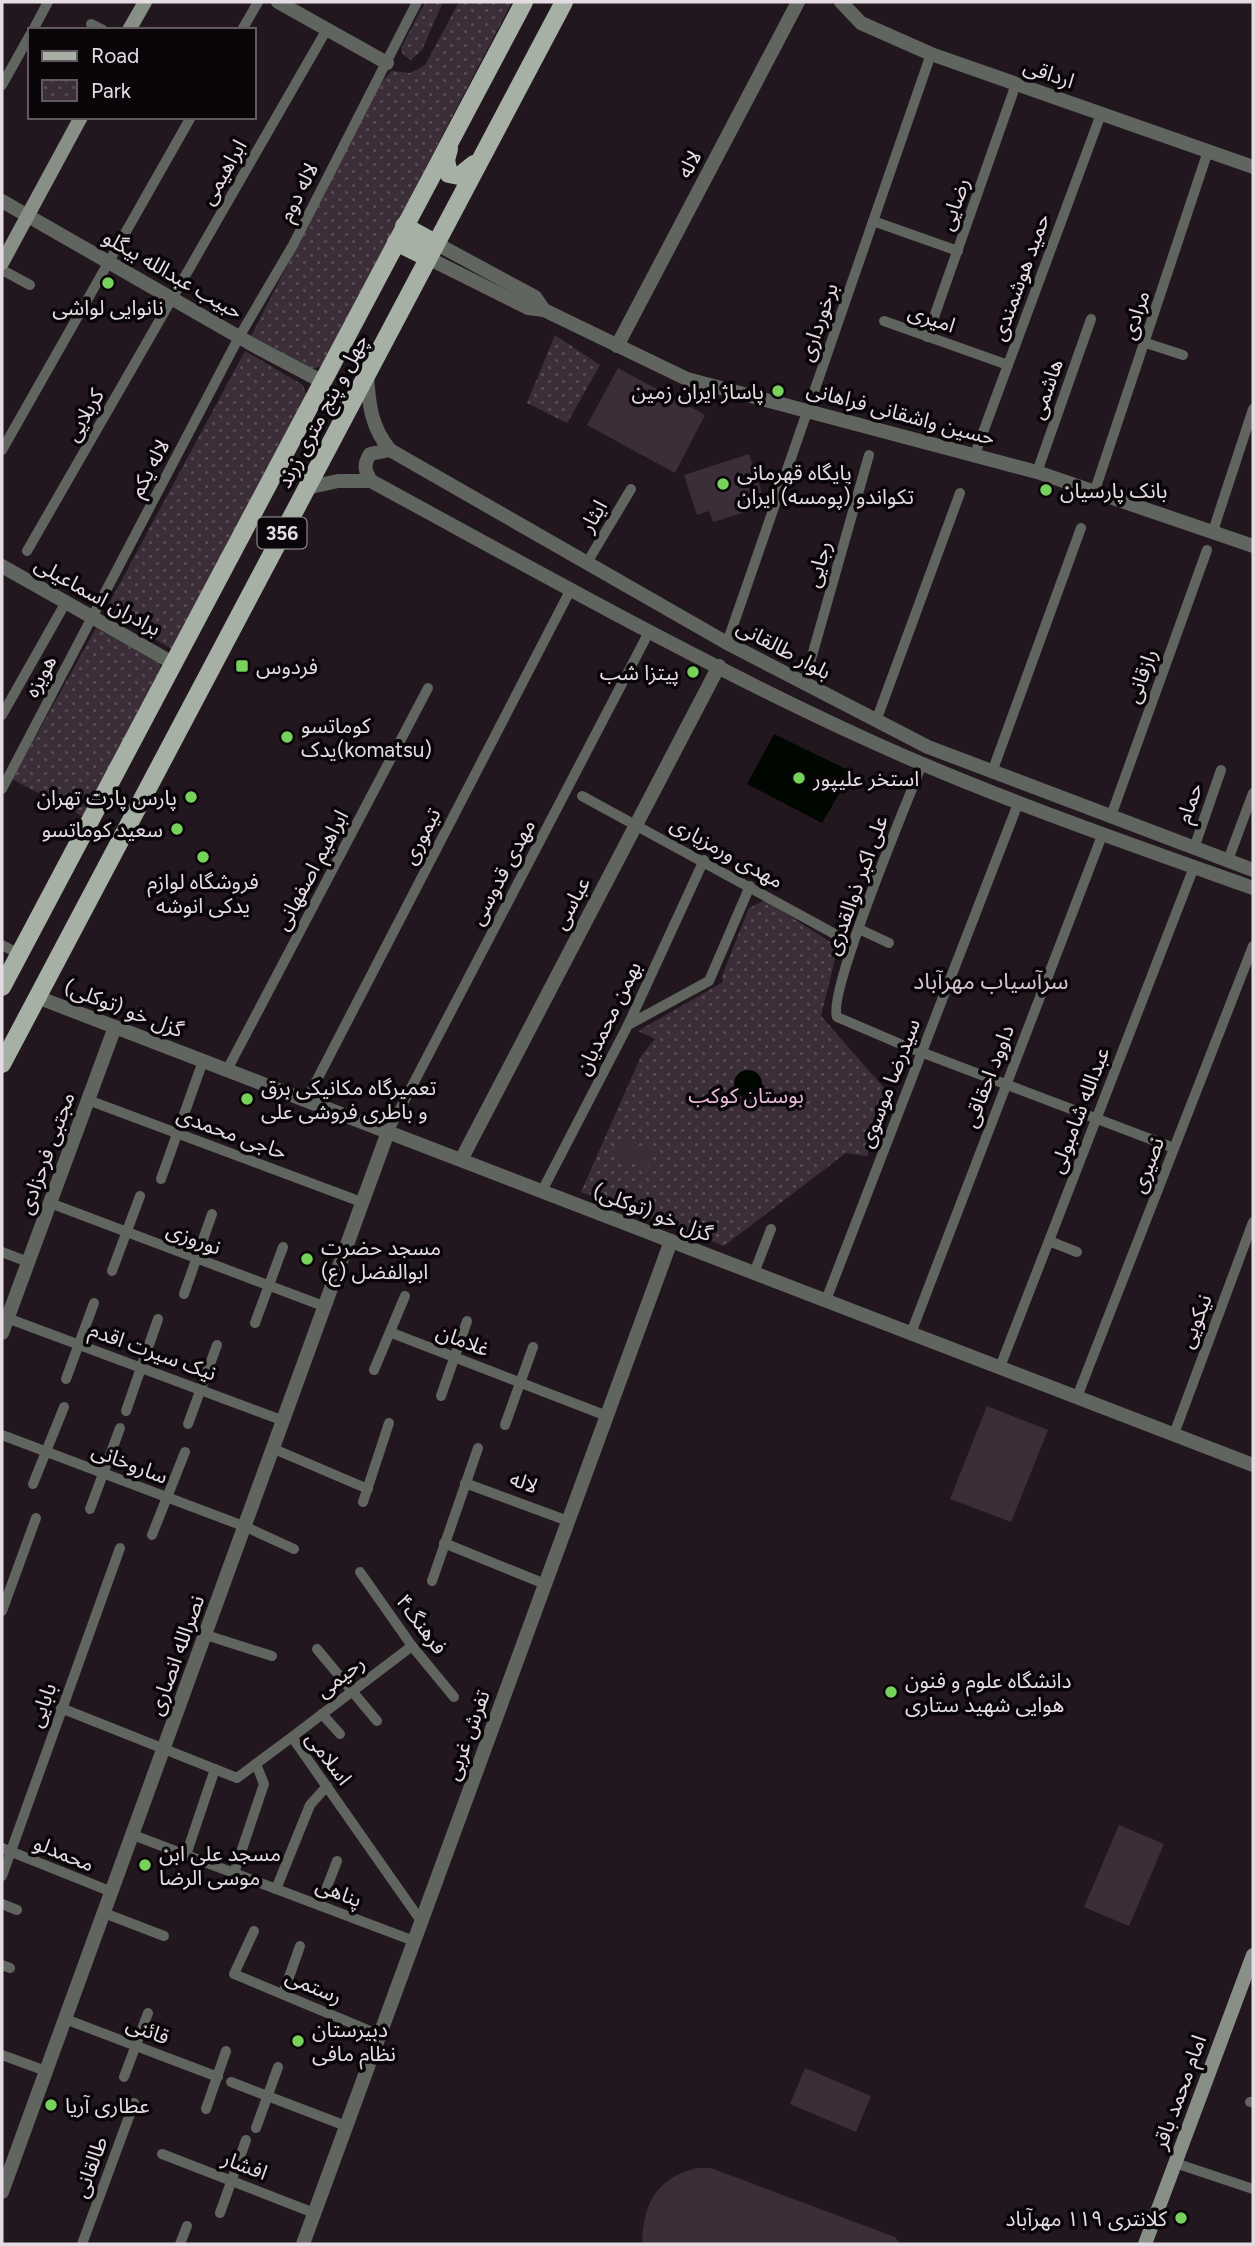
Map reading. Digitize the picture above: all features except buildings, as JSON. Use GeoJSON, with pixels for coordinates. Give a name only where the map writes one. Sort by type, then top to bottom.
{"type":"FeatureCollection","features":[{"type":"Feature","properties":{"kind":"main road"},"geometry":{"type":"LineString","coordinates":[[130,28],[145,2]]}},
{"type":"Feature","properties":{"kind":"main road","name":"چهل و پنج متری زرند"},"geometry":{"type":"LineString","coordinates":[[2,987],[524,2]]}},
{"type":"Feature","properties":{"kind":"main road","name":"چهل و پنج متری زرند"},"geometry":{"type":"LineString","coordinates":[[2,1064],[564,2]]}},
{"type":"Feature","properties":{"kind":"main road"},"geometry":{"type":"LineString","coordinates":[[3,256],[28,216],[80,119]]}},
{"type":"Feature","properties":{"kind":"main road"},"geometry":{"type":"LineString","coordinates":[[454,132],[446,160],[449,174],[456,177],[466,174],[480,158]]}},
{"type":"Feature","properties":{"kind":"main road"},"geometry":{"type":"LineString","coordinates":[[400,234],[432,250]]}},
{"type":"Feature","properties":{"kind":"main road","name":"امام محمد باقر"},"geometry":{"type":"LineString","coordinates":[[1145,2244],[1253,1955]]}},
{"type":"Feature","properties":{"kind":"street"},"geometry":{"type":"LineString","coordinates":[[34,28],[48,2]]}},
{"type":"Feature","properties":{"kind":"street"},"geometry":{"type":"LineString","coordinates":[[243,28],[258,2]]}},
{"type":"Feature","properties":{"kind":"street"},"geometry":{"type":"LineString","coordinates":[[278,2],[387,63]]}},
{"type":"Feature","properties":{"kind":"street","name":"لاله دوم"},"geometry":{"type":"LineString","coordinates":[[239,337],[293,245],[417,2]]}},
{"type":"Feature","properties":{"kind":"street","name":"لاله"},"geometry":{"type":"LineString","coordinates":[[617,345],[798,2]]}},
{"type":"Feature","properties":{"kind":"street","name":"ارداقی"},"geometry":{"type":"LineString","coordinates":[[841,2],[861,23],[931,54],[1253,167]]}},
{"type":"Feature","properties":{"kind":"street"},"geometry":{"type":"LineString","coordinates":[[91,24],[99,28]]}},
{"type":"Feature","properties":{"kind":"street","name":"ابراهیمی"},"geometry":{"type":"LineString","coordinates":[[173,297],[327,29]]}},
{"type":"Feature","properties":{"kind":"street"},"geometry":{"type":"LineString","coordinates":[[2,85],[28,39]]}},
{"type":"Feature","properties":{"kind":"street","name":"برخورداری"},"geometry":{"type":"LineString","coordinates":[[727,643],[931,54]]}},
{"type":"Feature","properties":{"kind":"street","name":"رضایی"},"geometry":{"type":"LineString","coordinates":[[927,337],[1016,84]]}},
{"type":"Feature","properties":{"kind":"street","name":"حمید هوشمندی"},"geometry":{"type":"LineString","coordinates":[[975,454],[1101,114]]}},
{"type":"Feature","properties":{"kind":"street"},"geometry":{"type":"LineString","coordinates":[[2,450],[190,119]]}},
{"type":"Feature","properties":{"kind":"street","name":"مرادی"},"geometry":{"type":"LineString","coordinates":[[1095,490],[1208,151]]}},
{"type":"Feature","properties":{"kind":"street","name":"حبیب عبدالله بیگلو"},"geometry":{"type":"LineString","coordinates":[[2,201],[323,382]]}},
{"type":"Feature","properties":{"kind":"street"},"geometry":{"type":"LineString","coordinates":[[873,221],[958,251]]}},
{"type":"Feature","properties":{"kind":"street","name":"حسین واشقانی فراهانی"},"geometry":{"type":"LineString","coordinates":[[432,250],[528,309],[544,310],[687,379],[1037,472],[1253,546]]}},
{"type":"Feature","properties":{"kind":"street"},"geometry":{"type":"LineString","coordinates":[[2,270],[30,285]]}},
{"type":"Feature","properties":{"kind":"street","name":"کربلایی"},"geometry":{"type":"LineString","coordinates":[[27,551],[173,297]]}},
{"type":"Feature","properties":{"kind":"street","name":"هاشمی"},"geometry":{"type":"LineString","coordinates":[[1037,472],[1091,319]]}},
{"type":"Feature","properties":{"kind":"street","name":"امیری"},"geometry":{"type":"LineString","coordinates":[[884,321],[1008,365]]}},
{"type":"Feature","properties":{"kind":"street","name":"لاله یکم"},"geometry":{"type":"LineString","coordinates":[[92,617],[239,337]]}},
{"type":"Feature","properties":{"kind":"street"},"geometry":{"type":"LineString","coordinates":[[1146,343],[1183,355]]}},
{"type":"Feature","properties":{"kind":"street"},"geometry":{"type":"LineString","coordinates":[[367,376],[369,407],[376,433],[390,450]]}},
{"type":"Feature","properties":{"kind":"street"},"geometry":{"type":"LineString","coordinates":[[1213,531],[1253,409]]}},
{"type":"Feature","properties":{"kind":"street"},"geometry":{"type":"LineString","coordinates":[[371,481],[365,471],[365,461],[378,450],[390,450]]}},
{"type":"Feature","properties":{"kind":"street","name":"بلوار طالقانی"},"geometry":{"type":"LineString","coordinates":[[390,450],[727,643],[928,747],[1253,870]]}},
{"type":"Feature","properties":{"kind":"street","name":"رجایی"},"geometry":{"type":"LineString","coordinates":[[804,684],[869,455]]}},
{"type":"Feature","properties":{"kind":"street","name":"بلوار طالقانی"},"geometry":{"type":"LineString","coordinates":[[306,488],[338,481],[371,481],[719,666],[922,764],[1253,888]]}},
{"type":"Feature","properties":{"kind":"street","name":"ایثار"},"geometry":{"type":"LineString","coordinates":[[588,562],[631,489]]}},
{"type":"Feature","properties":{"kind":"street"},"geometry":{"type":"LineString","coordinates":[[876,721],[960,493]]}},
{"type":"Feature","properties":{"kind":"street"},"geometry":{"type":"LineString","coordinates":[[992,772],[1081,528]]}},
{"type":"Feature","properties":{"kind":"street","name":"رازقانی"},"geometry":{"type":"LineString","coordinates":[[1111,816],[1207,550]]}},
{"type":"Feature","properties":{"kind":"street","name":"برادران اسماعیلی"},"geometry":{"type":"LineString","coordinates":[[2,568],[173,663]]}},
{"type":"Feature","properties":{"kind":"street","name":"تیموری"},"geometry":{"type":"LineString","coordinates":[[306,1101],[571,589]]}},
{"type":"Feature","properties":{"kind":"street"},"geometry":{"type":"LineString","coordinates":[[2,715],[66,602]]}},
{"type":"Feature","properties":{"kind":"street","name":"هویزه"},"geometry":{"type":"LineString","coordinates":[[2,789],[92,617]]}},
{"type":"Feature","properties":{"kind":"street","name":"مهدی قدوسی"},"geometry":{"type":"LineString","coordinates":[[388,1132],[650,630]]}},
{"type":"Feature","properties":{"kind":"street","name":"عباسی"},"geometry":{"type":"LineString","coordinates":[[461,1160],[719,666]]}},
{"type":"Feature","properties":{"kind":"street","name":"ابراهیم اصفهانی"},"geometry":{"type":"LineString","coordinates":[[227,1070],[428,688]]}},
{"type":"Feature","properties":{"kind":"street"},"geometry":{"type":"LineString","coordinates":[[922,764],[928,747]]}},
{"type":"Feature","properties":{"kind":"street","name":"علی اکبر ذوالقدری"},"geometry":{"type":"LineString","coordinates":[[922,764],[853,944],[835,1006],[837,1017],[922,1052]]}},
{"type":"Feature","properties":{"kind":"street","name":"حمام"},"geometry":{"type":"LineString","coordinates":[[1194,848],[1221,770]]}},
{"type":"Feature","properties":{"kind":"street"},"geometry":{"type":"LineString","coordinates":[[1228,860],[1253,793]]}},
{"type":"Feature","properties":{"kind":"street","name":"مهدی ورمزیاری"},"geometry":{"type":"LineString","coordinates":[[582,796],[704,860],[853,944]]}},
{"type":"Feature","properties":{"kind":"street","name":"سیدرضا موسوی"},"geometry":{"type":"LineString","coordinates":[[825,1300],[1019,801]]}},
{"type":"Feature","properties":{"kind":"street","name":"داوود احقاقی"},"geometry":{"type":"LineString","coordinates":[[911,1333],[1103,833]]}},
{"type":"Feature","properties":{"kind":"street","name":"بهمن محمدیان"},"geometry":{"type":"LineString","coordinates":[[542,1191],[628,1025],[704,860]]}},
{"type":"Feature","properties":{"kind":"street","name":"عبدالله شامبولی"},"geometry":{"type":"LineString","coordinates":[[1000,1367],[1194,867]]}},
{"type":"Feature","properties":{"kind":"street"},"geometry":{"type":"LineString","coordinates":[[628,1025],[709,981],[750,886]]}},
{"type":"Feature","properties":{"kind":"street"},"geometry":{"type":"LineString","coordinates":[[859,929],[889,943]]}},
{"type":"Feature","properties":{"kind":"street"},"geometry":{"type":"LineString","coordinates":[[2,945],[19,954]]}},
{"type":"Feature","properties":{"kind":"street","name":"نصیری"},"geometry":{"type":"LineString","coordinates":[[1077,1397],[1253,946]]}},
{"type":"Feature","properties":{"kind":"street","name":"گزل خو (توکلی)"},"geometry":{"type":"LineString","coordinates":[[37,998],[1253,1465]]}},
{"type":"Feature","properties":{"kind":"street","name":"مجتبی فرحزادی"},"geometry":{"type":"LineString","coordinates":[[2,1333],[115,1027]]}},
{"type":"Feature","properties":{"kind":"street"},"geometry":{"type":"LineString","coordinates":[[922,1052],[1174,1148]]}},
{"type":"Feature","properties":{"kind":"street"},"geometry":{"type":"LineString","coordinates":[[161,1180],[203,1061]]}},
{"type":"Feature","properties":{"kind":"street","name":"حاجی محمدی"},"geometry":{"type":"LineString","coordinates":[[88,1100],[364,1203]]}},
{"type":"Feature","properties":{"kind":"street","name":"نصرالله انصاری"},"geometry":{"type":"LineString","coordinates":[[2,2192],[388,1132]]}},
{"type":"Feature","properties":{"kind":"street"},"geometry":{"type":"LineString","coordinates":[[113,1272],[140,1196]]}},
{"type":"Feature","properties":{"kind":"street","name":"نوروزی"},"geometry":{"type":"LineString","coordinates":[[50,1203],[326,1307]]}},
{"type":"Feature","properties":{"kind":"street"},"geometry":{"type":"LineString","coordinates":[[184,1294],[212,1214]]}},
{"type":"Feature","properties":{"kind":"street","name":"نیکویی"},"geometry":{"type":"LineString","coordinates":[[1174,1434],[1253,1222]]}},
{"type":"Feature","properties":{"kind":"street"},"geometry":{"type":"LineString","coordinates":[[754,1273],[771,1229]]}},
{"type":"Feature","properties":{"kind":"street","name":"تفرش غربی"},"geometry":{"type":"LineString","coordinates":[[303,2244],[671,1241]]}},
{"type":"Feature","properties":{"kind":"street"},"geometry":{"type":"LineString","coordinates":[[1049,1241],[1077,1252]]}},
{"type":"Feature","properties":{"kind":"street"},"geometry":{"type":"LineString","coordinates":[[255,1323],[283,1247]]}},
{"type":"Feature","properties":{"kind":"street"},"geometry":{"type":"LineString","coordinates":[[2,1252],[28,1262]]}},
{"type":"Feature","properties":{"kind":"street"},"geometry":{"type":"LineString","coordinates":[[374,1370],[392,1333],[405,1296]]}},
{"type":"Feature","properties":{"kind":"street"},"geometry":{"type":"LineString","coordinates":[[66,1379],[93,1303]]}},
{"type":"Feature","properties":{"kind":"street","name":"نیک سیرت اقدم"},"geometry":{"type":"LineString","coordinates":[[8,1318],[284,1421]]}},
{"type":"Feature","properties":{"kind":"street"},"geometry":{"type":"LineString","coordinates":[[126,1411],[158,1319]]}},
{"type":"Feature","properties":{"kind":"street"},"geometry":{"type":"LineString","coordinates":[[441,1396],[467,1321]]}},
{"type":"Feature","properties":{"kind":"street","name":"غلامان"},"geometry":{"type":"LineString","coordinates":[[392,1333],[607,1416]]}},
{"type":"Feature","properties":{"kind":"street"},"geometry":{"type":"LineString","coordinates":[[188,1424],[217,1345]]}},
{"type":"Feature","properties":{"kind":"street"},"geometry":{"type":"LineString","coordinates":[[505,1425],[533,1347]]}},
{"type":"Feature","properties":{"kind":"street"},"geometry":{"type":"LineString","coordinates":[[33,1484],[64,1407]]}},
{"type":"Feature","properties":{"kind":"street"},"geometry":{"type":"LineString","coordinates":[[363,1502],[389,1423]]}},
{"type":"Feature","properties":{"kind":"street"},"geometry":{"type":"LineString","coordinates":[[90,1509],[120,1428]]}},
{"type":"Feature","properties":{"kind":"street","name":"ساروخانی"},"geometry":{"type":"LineString","coordinates":[[2,1436],[246,1527],[294,1549]]}},
{"type":"Feature","properties":{"kind":"street"},"geometry":{"type":"LineString","coordinates":[[432,1581],[478,1448]]}},
{"type":"Feature","properties":{"kind":"street"},"geometry":{"type":"LineString","coordinates":[[274,1449],[368,1489]]}},
{"type":"Feature","properties":{"kind":"street"},"geometry":{"type":"LineString","coordinates":[[152,1535],[185,1452]]}},
{"type":"Feature","properties":{"kind":"street","name":"لاله"},"geometry":{"type":"LineString","coordinates":[[464,1483],[568,1521]]}},
{"type":"Feature","properties":{"kind":"street"},"geometry":{"type":"LineString","coordinates":[[2,1611],[36,1518]]}},
{"type":"Feature","properties":{"kind":"street"},"geometry":{"type":"LineString","coordinates":[[444,1542],[545,1584]]}},
{"type":"Feature","properties":{"kind":"street","name":"بابایی"},"geometry":{"type":"LineString","coordinates":[[2,1876],[6,1850],[120,1548]]}},
{"type":"Feature","properties":{"kind":"street","name":"فرهنگ۴"},"geometry":{"type":"LineString","coordinates":[[360,1572],[412,1646],[454,1697]]}},
{"type":"Feature","properties":{"kind":"street"},"geometry":{"type":"LineString","coordinates":[[206,1635],[272,1656]]}},
{"type":"Feature","properties":{"kind":"street","name":"رحیمی"},"geometry":{"type":"LineString","coordinates":[[292,1737],[412,1646]]}},
{"type":"Feature","properties":{"kind":"street"},"geometry":{"type":"LineString","coordinates":[[317,1648],[377,1721]]}},
{"type":"Feature","properties":{"kind":"street","name":"اسلامی"},"geometry":{"type":"LineString","coordinates":[[61,1708],[237,1779],[292,1737],[421,1921]]}},
{"type":"Feature","properties":{"kind":"street"},"geometry":{"type":"LineString","coordinates":[[322,1714],[340,1734]]}},
{"type":"Feature","properties":{"kind":"street"},"geometry":{"type":"LineString","coordinates":[[234,1873],[264,1784],[256,1764]]}},
{"type":"Feature","properties":{"kind":"street"},"geometry":{"type":"LineString","coordinates":[[186,1855],[215,1769]]}},
{"type":"Feature","properties":{"kind":"street"},"geometry":{"type":"LineString","coordinates":[[276,1889],[310,1805],[327,1786]]}},
{"type":"Feature","properties":{"kind":"street","name":"پناهی"},"geometry":{"type":"LineString","coordinates":[[133,1835],[414,1941]]}},
{"type":"Feature","properties":{"kind":"street","name":"محمدلو"},"geometry":{"type":"LineString","coordinates":[[6,1850],[112,1892]]}},
{"type":"Feature","properties":{"kind":"street"},"geometry":{"type":"LineString","coordinates":[[320,1905],[337,1861]]}},
{"type":"Feature","properties":{"kind":"street"},"geometry":{"type":"LineString","coordinates":[[2,1904],[17,1910]]}},
{"type":"Feature","properties":{"kind":"street"},"geometry":{"type":"LineString","coordinates":[[104,1913],[164,1936]]}},
{"type":"Feature","properties":{"kind":"street","name":"رستمی"},"geometry":{"type":"LineString","coordinates":[[254,1931],[234,1973],[380,2035]]}},
{"type":"Feature","properties":{"kind":"street"},"geometry":{"type":"LineString","coordinates":[[283,1994],[300,1946]]}},
{"type":"Feature","properties":{"kind":"street"},"geometry":{"type":"LineString","coordinates":[[124,2077],[148,2013]]}},
{"type":"Feature","properties":{"kind":"street","name":"قائنی"},"geometry":{"type":"LineString","coordinates":[[65,2019],[218,2077]]}},
{"type":"Feature","properties":{"kind":"street"},"geometry":{"type":"LineString","coordinates":[[206,2109],[226,2050]]}},
{"type":"Feature","properties":{"kind":"street"},"geometry":{"type":"LineString","coordinates":[[2,2055],[46,2071]]}},
{"type":"Feature","properties":{"kind":"street"},"geometry":{"type":"LineString","coordinates":[[256,2128],[278,2067]]}},
{"type":"Feature","properties":{"kind":"street"},"geometry":{"type":"LineString","coordinates":[[232,2082],[346,2126]]}},
{"type":"Feature","properties":{"kind":"street","name":"طالقانی"},"geometry":{"type":"LineString","coordinates":[[82,2244],[134,2103]]}},
{"type":"Feature","properties":{"kind":"street"},"geometry":{"type":"LineString","coordinates":[[220,2213],[246,2140]]}},
{"type":"Feature","properties":{"kind":"street","name":"افشار"},"geometry":{"type":"LineString","coordinates":[[162,2154],[314,2213]]}},
{"type":"Feature","properties":{"kind":"street"},"geometry":{"type":"LineString","coordinates":[[1175,2163],[1253,2189]]}},
{"type":"Feature","properties":{"kind":"street"},"geometry":{"type":"LineString","coordinates":[[180,2244],[187,2226]]}},
{"type":"Feature","properties":{"kind":"green space"},"geometry":{"type":"Polygon","coordinates":[[[425,2],[443,2],[422,50],[411,60],[403,55],[401,48],[425,2]]]}},
{"type":"Feature","properties":{"kind":"green space"},"geometry":{"type":"Polygon","coordinates":[[[459,2],[512,2],[322,366],[313,369],[251,336],[382,81],[392,71],[410,73],[425,65],[459,2]]]}},
{"type":"Feature","properties":{"kind":"green space"},"geometry":{"type":"Polygon","coordinates":[[[555,335],[600,365],[567,423],[527,403],[555,335]]]}},
{"type":"Feature","properties":{"kind":"green space"},"geometry":{"type":"Polygon","coordinates":[[[245,351],[303,385],[306,394],[172,649],[105,611],[245,351]]]}},
{"type":"Feature","properties":{"kind":"green space"},"geometry":{"type":"Polygon","coordinates":[[[618,368],[705,415],[675,473],[587,425],[618,368]]]}},
{"type":"Feature","properties":{"kind":"green space","name":"پایگاه قهرمانی تکواندو (پومسه) ایران"},"geometry":{"type":"Polygon","coordinates":[[[749,454],[762,493],[752,496],[756,509],[713,522],[709,511],[697,515],[684,475],[749,454]]]}},
{"type":"Feature","properties":{"kind":"green space"},"geometry":{"type":"Polygon","coordinates":[[[96,628],[158,660],[162,669],[84,817],[12,779],[96,628]]]}},
{"type":"Feature","properties":{"kind":"green space","name":"بوستان کوکب"},"geometry":{"type":"Polygon","coordinates":[[[765,900],[838,947],[821,1016],[892,1097],[867,1156],[846,1153],[724,1246],[581,1192],[641,1056],[655,1039],[638,1031],[723,982],[722,976],[749,908],[765,900]]]}},
{"type":"Feature","properties":{"kind":"green space"},"geometry":{"type":"Polygon","coordinates":[[[617,1139],[653,1150],[648,1167],[612,1156],[617,1139]]]}},
{"type":"Feature","properties":{"kind":"green space"},"geometry":{"type":"Polygon","coordinates":[[[987,1406],[1048,1430],[1011,1522],[950,1499],[987,1406]]]}},
{"type":"Feature","properties":{"kind":"green space"},"geometry":{"type":"Polygon","coordinates":[[[1119,1825],[1164,1844],[1129,1926],[1084,1907],[1119,1825]]]}},
{"type":"Feature","properties":{"kind":"green space"},"geometry":{"type":"Polygon","coordinates":[[[805,2068],[871,2096],[856,2132],[790,2104],[805,2068]]]}},
{"type":"Feature","properties":{"kind":"green space"},"geometry":{"type":"Polygon","coordinates":[[[697,2168],[711,2168],[895,2237],[900,2244],[642,2244],[645,2217],[654,2195],[671,2178],[697,2168]]]}},
{"type":"Feature","properties":{"kind":"shaded area","name":"استخر علیپور"},"geometry":{"type":"Polygon","coordinates":[[[774,734],[852,772],[822,823],[747,784],[774,734]]]}},
{"type":"Feature","properties":{"kind":"shaded area"},"geometry":{"type":"Polygon","coordinates":[[[748,1070],[758,1074],[762,1084],[758,1094],[748,1098],[738,1094],[734,1084],[738,1074],[748,1070]]]}},
{"type":"Feature","properties":{"kind":"place","name":"نانوایی لواشی"},"geometry":{"type":"Point","coordinates":[108,283]}},
{"type":"Feature","properties":{"kind":"place","name":"پاساژ ایران زمین"},"geometry":{"type":"Point","coordinates":[778,391]}},
{"type":"Feature","properties":{"kind":"place","name":"پایگاه قهرمانی تکواندو (پومسه) ایران"},"geometry":{"type":"Point","coordinates":[723,484]}},
{"type":"Feature","properties":{"kind":"place","name":"بانک پارسیان"},"geometry":{"type":"Point","coordinates":[1046,490]}},
{"type":"Feature","properties":{"kind":"place","name":"فردوس"},"geometry":{"type":"Point","coordinates":[242,666]}},
{"type":"Feature","properties":{"kind":"place","name":"پیتزا شب"},"geometry":{"type":"Point","coordinates":[693,672]}},
{"type":"Feature","properties":{"kind":"place","name":"کوماتسو یدک(komatsu)"},"geometry":{"type":"Point","coordinates":[287,737]}},
{"type":"Feature","properties":{"kind":"place","name":"استخر علیپور"},"geometry":{"type":"Point","coordinates":[799,778]}},
{"type":"Feature","properties":{"kind":"place","name":"پارس پارت تهران"},"geometry":{"type":"Point","coordinates":[191,797]}},
{"type":"Feature","properties":{"kind":"place","name":"سعید کوماتسو"},"geometry":{"type":"Point","coordinates":[177,829]}},
{"type":"Feature","properties":{"kind":"place","name":"فروشگاه لوازم یدکی انوشه"},"geometry":{"type":"Point","coordinates":[203,857]}},
{"type":"Feature","properties":{"kind":"place","name":"تعمیرگاه مکانیکی برق و باطری فروشی علی"},"geometry":{"type":"Point","coordinates":[247,1099]}},
{"type":"Feature","properties":{"kind":"place","name":"مسجد حضرت ابوالفضل (ع)"},"geometry":{"type":"Point","coordinates":[307,1259]}},
{"type":"Feature","properties":{"kind":"place","name":"دانشگاه علوم و فنون هوایی شهید ستاری"},"geometry":{"type":"Point","coordinates":[891,1692]}},
{"type":"Feature","properties":{"kind":"place","name":"مسجد علی ابن موسی الرضا"},"geometry":{"type":"Point","coordinates":[145,1865]}},
{"type":"Feature","properties":{"kind":"place","name":"دبیرستان نظام مافی"},"geometry":{"type":"Point","coordinates":[298,2041]}},
{"type":"Feature","properties":{"kind":"place","name":"عطاری آریا"},"geometry":{"type":"Point","coordinates":[51,2105]}},
{"type":"Feature","properties":{"kind":"place","name":"کلانتری ۱۱۹ مهرآباد"},"geometry":{"type":"Point","coordinates":[1181,2218]}},
{"type":"Feature","properties":{"kind":"district","name":"سرآسیاب مهرآباد"},"geometry":{"type":"Point","coordinates":[991,981]}}]}
